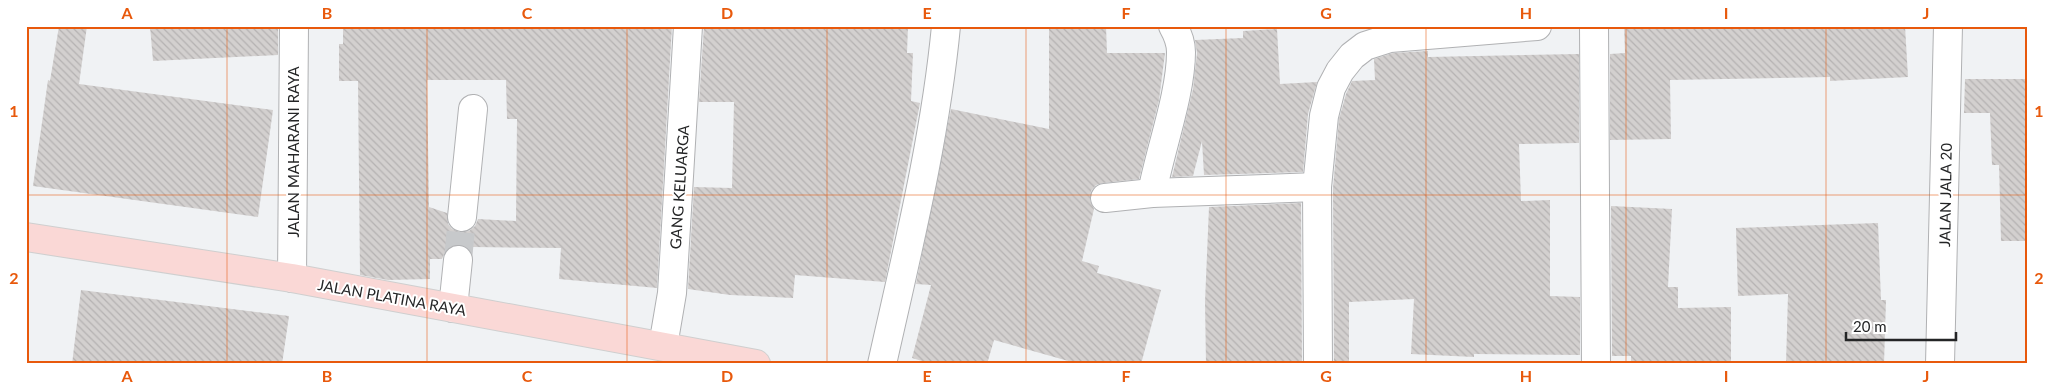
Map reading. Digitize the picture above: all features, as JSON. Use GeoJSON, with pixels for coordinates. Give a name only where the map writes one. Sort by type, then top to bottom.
{"type":"FeatureCollection","features":[{"type":"Feature","properties":{"kind":"main road","name":"JALAN PLATINA RAYA"},"geometry":{"type":"LineString","coordinates":[[26,237],[292,278],[756,364]]}},
{"type":"Feature","properties":{"kind":"street","name":"JALAN MAHARANI RAYA"},"geometry":{"type":"LineString","coordinates":[[292,278],[294,26]]}},
{"type":"Feature","properties":{"kind":"street","name":"GANG KELUARGA"},"geometry":{"type":"LineString","coordinates":[[662,346],[672,292],[688,26]]}},
{"type":"Feature","properties":{"kind":"street"},"geometry":{"type":"LineString","coordinates":[[882,364],[924,180],[941,80],[946,26]]}},
{"type":"Feature","properties":{"kind":"street"},"geometry":{"type":"LineString","coordinates":[[1152,193],[1174,102],[1181,51],[1177,32],[1172,26]]}},
{"type":"Feature","properties":{"kind":"street"},"geometry":{"type":"LineString","coordinates":[[1318,364],[1317,187],[1324,116],[1329,97],[1340,71],[1352,56],[1365,46],[1390,38],[1538,26]]}},
{"type":"Feature","properties":{"kind":"street"},"geometry":{"type":"LineString","coordinates":[[1594,26],[1596,364]]}},
{"type":"Feature","properties":{"kind":"street","name":"JALAN JALA 20"},"geometry":{"type":"LineString","coordinates":[[1940,364],[1948,26]]}},
{"type":"Feature","properties":{"kind":"street"},"geometry":{"type":"LineString","coordinates":[[462,217],[473,110]]}},
{"type":"Feature","properties":{"kind":"street"},"geometry":{"type":"LineString","coordinates":[[1104,198],[1152,193],[1317,187]]}},
{"type":"Feature","properties":{"kind":"street"},"geometry":{"type":"LineString","coordinates":[[453,308],[458,260]]}},
{"type":"Feature","properties":{"kind":"building"},"geometry":{"type":"Polygon","coordinates":[[[59,26],[87,26],[79,84],[273,110],[258,217],[33,186],[48,80],[50,81],[59,26]]]}},
{"type":"Feature","properties":{"kind":"building"},"geometry":{"type":"Polygon","coordinates":[[[150,26],[278,26],[278,55],[153,61],[150,26]]]}},
{"type":"Feature","properties":{"kind":"building"},"geometry":{"type":"Polygon","coordinates":[[[343,26],[672,26],[657,288],[559,279],[561,248],[473,247],[472,254],[467,247],[459,244],[446,250],[442,259],[430,259],[430,279],[388,280],[360,275],[358,81],[339,81],[339,44],[343,44],[343,26]],[[427,80],[429,207],[447,213],[448,224],[452,229],[460,232],[469,231],[475,226],[478,219],[516,221],[517,119],[507,119],[506,80],[427,80]]]}},
{"type":"Feature","properties":{"kind":"building"},"geometry":{"type":"Polygon","coordinates":[[[704,26],[908,26],[907,53],[913,53],[911,101],[920,103],[885,282],[795,275],[793,298],[730,295],[688,289],[694,187],[732,188],[734,102],[699,102],[704,26]]]}},
{"type":"Feature","properties":{"kind":"building"},"geometry":{"type":"Polygon","coordinates":[[[1049,26],[1106,26],[1107,53],[1165,53],[1159,100],[1139,179],[1103,183],[1096,185],[1091,191],[1090,200],[1094,209],[1082,261],[1099,266],[1097,273],[1161,290],[1141,364],[1079,364],[994,340],[987,364],[932,364],[912,358],[931,285],[916,284],[951,109],[1049,129],[1049,26]]]}},
{"type":"Feature","properties":{"kind":"building"},"geometry":{"type":"Polygon","coordinates":[[[1624,26],[1905,26],[1908,77],[1830,81],[1830,77],[1670,80],[1671,139],[1610,140],[1610,54],[1625,53],[1624,26]]]}},
{"type":"Feature","properties":{"kind":"building"},"geometry":{"type":"Polygon","coordinates":[[[1277,29],[1280,84],[1317,82],[1308,114],[1303,172],[1204,175],[1202,141],[1193,176],[1172,177],[1193,89],[1197,53],[1195,40],[1243,38],[1243,31],[1277,29]]]}},
{"type":"Feature","properties":{"kind":"building"},"geometry":{"type":"Polygon","coordinates":[[[1428,51],[1428,57],[1579,54],[1579,143],[1519,144],[1521,201],[1550,200],[1550,296],[1580,297],[1580,355],[1474,354],[1474,357],[1411,354],[1414,299],[1349,302],[1349,364],[1334,364],[1333,188],[1339,119],[1346,94],[1352,81],[1375,80],[1374,59],[1393,53],[1428,51]]]}},
{"type":"Feature","properties":{"kind":"building"},"geometry":{"type":"Polygon","coordinates":[[[1965,79],[2027,79],[2027,241],[2001,241],[1999,165],[1992,165],[1990,113],[1964,113],[1965,79]]]}},
{"type":"Feature","properties":{"kind":"building"},"geometry":{"type":"Polygon","coordinates":[[[1301,203],[1302,364],[1206,364],[1205,302],[1209,207],[1301,203]]]}},
{"type":"Feature","properties":{"kind":"building"},"geometry":{"type":"Polygon","coordinates":[[[1611,206],[1672,209],[1668,287],[1678,287],[1678,308],[1731,307],[1731,364],[1631,364],[1631,356],[1612,356],[1611,206]]]}},
{"type":"Feature","properties":{"kind":"building"},"geometry":{"type":"Polygon","coordinates":[[[1878,223],[1881,300],[1886,300],[1884,364],[1786,364],[1788,294],[1738,296],[1736,228],[1878,223]]]}},
{"type":"Feature","properties":{"kind":"building"},"geometry":{"type":"Polygon","coordinates":[[[81,290],[289,316],[282,364],[72,364],[81,290]]]}},
{"type":"Feature","properties":{"kind":"tunnel"},"geometry":{"type":"LineString","coordinates":[[458,260],[462,217]]}}]}
